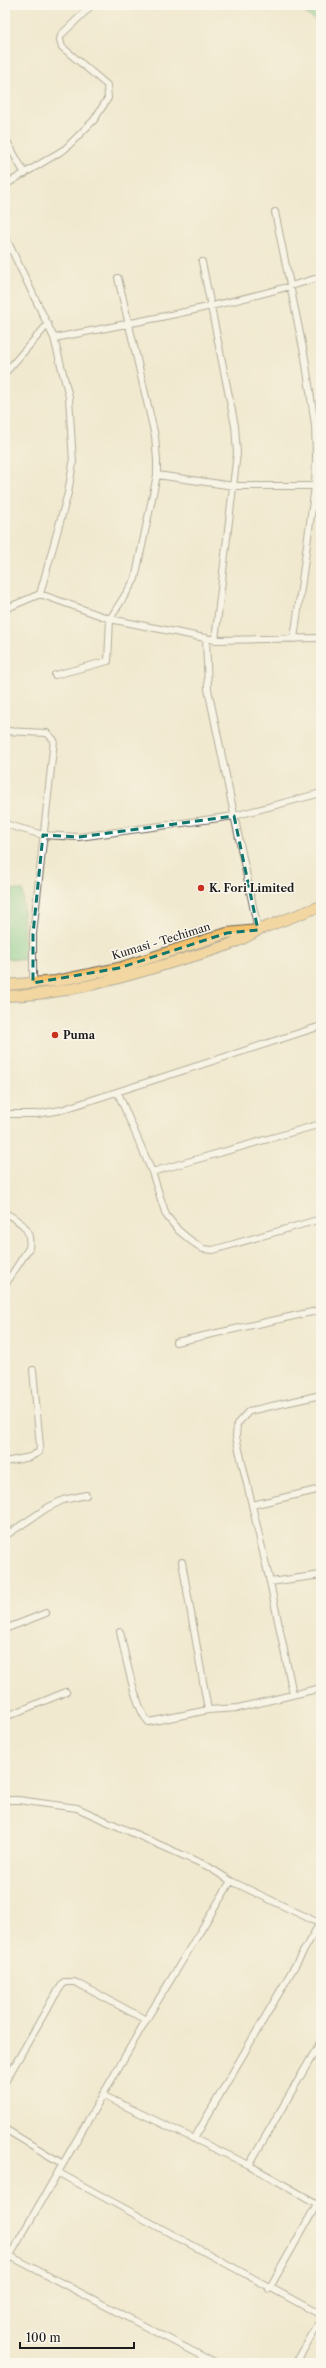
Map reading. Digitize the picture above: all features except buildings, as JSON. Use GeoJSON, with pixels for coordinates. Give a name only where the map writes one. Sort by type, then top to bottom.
{"type":"FeatureCollection","features":[{"type":"Feature","properties":{"kind":"highway","name":"Kumasi - Techiman"},"geometry":{"type":"LineString","coordinates":[[5,985],[33,984],[84,976],[151,958],[227,933],[258,930],[321,906]]}},
{"type":"Feature","properties":{"kind":"highway"},"geometry":{"type":"LineString","coordinates":[[5,996],[52,992],[110,982],[230,945],[258,930]]}},
{"type":"Feature","properties":{"kind":"street"},"geometry":{"type":"LineString","coordinates":[[5,186],[65,148],[94,120],[108,98],[107,84],[62,47],[60,40],[61,35],[92,5]]}},
{"type":"Feature","properties":{"kind":"street"},"geometry":{"type":"LineString","coordinates":[[5,138],[25,174]]}},
{"type":"Feature","properties":{"kind":"street"},"geometry":{"type":"LineString","coordinates":[[275,212],[303,344],[315,424],[315,486],[294,639]]}},
{"type":"Feature","properties":{"kind":"street"},"geometry":{"type":"LineString","coordinates":[[5,236],[54,338],[69,397],[73,464],[68,493],[40,594]]}},
{"type":"Feature","properties":{"kind":"street"},"geometry":{"type":"LineString","coordinates":[[202,262],[235,426],[237,453],[215,640]]}},
{"type":"Feature","properties":{"kind":"street"},"geometry":{"type":"LineString","coordinates":[[54,338],[129,324],[291,286],[321,277]]}},
{"type":"Feature","properties":{"kind":"street"},"geometry":{"type":"LineString","coordinates":[[55,675],[108,661],[110,619],[135,579],[157,475],[155,436],[118,278]]}},
{"type":"Feature","properties":{"kind":"street"},"geometry":{"type":"LineString","coordinates":[[5,373],[48,324]]}},
{"type":"Feature","properties":{"kind":"street"},"geometry":{"type":"LineString","coordinates":[[157,475],[234,486],[315,486]]}},
{"type":"Feature","properties":{"kind":"street"},"geometry":{"type":"LineString","coordinates":[[5,609],[40,594],[110,619],[215,640],[321,638]]}},
{"type":"Feature","properties":{"kind":"street"},"geometry":{"type":"LineString","coordinates":[[206,638],[208,689],[258,930]]}},
{"type":"Feature","properties":{"kind":"street"},"geometry":{"type":"LineString","coordinates":[[5,731],[47,733],[54,740],[33,934],[33,984]]}},
{"type":"Feature","properties":{"kind":"street"},"geometry":{"type":"LineString","coordinates":[[5,824],[43,836],[79,837],[234,816],[321,793]]}},
{"type":"Feature","properties":{"kind":"street"},"geometry":{"type":"LineString","coordinates":[[5,1114],[37,1114],[61,1110],[118,1093],[321,1026]]}},
{"type":"Feature","properties":{"kind":"street"},"geometry":{"type":"LineString","coordinates":[[118,1093],[152,1172],[166,1215],[178,1230],[202,1249],[214,1250],[321,1219]]}},
{"type":"Feature","properties":{"kind":"street"},"geometry":{"type":"LineString","coordinates":[[152,1172],[321,1124]]}},
{"type":"Feature","properties":{"kind":"street"},"geometry":{"type":"LineString","coordinates":[[5,1213],[23,1224],[30,1234],[29,1248],[5,1285]]}},
{"type":"Feature","properties":{"kind":"street"},"geometry":{"type":"LineString","coordinates":[[176,1342],[321,1310]]}},
{"type":"Feature","properties":{"kind":"street"},"geometry":{"type":"LineString","coordinates":[[5,1462],[30,1457],[39,1452],[40,1446],[33,1370]]}},
{"type":"Feature","properties":{"kind":"street"},"geometry":{"type":"LineString","coordinates":[[293,1694],[270,1582],[236,1438],[237,1424],[249,1411],[321,1395]]}},
{"type":"Feature","properties":{"kind":"street"},"geometry":{"type":"LineString","coordinates":[[252,1505],[321,1489]]}},
{"type":"Feature","properties":{"kind":"street"},"geometry":{"type":"LineString","coordinates":[[5,1536],[47,1508],[63,1500],[86,1495]]}},
{"type":"Feature","properties":{"kind":"street"},"geometry":{"type":"LineString","coordinates":[[182,1562],[208,1710]]}},
{"type":"Feature","properties":{"kind":"street"},"geometry":{"type":"LineString","coordinates":[[270,1582],[321,1575]]}},
{"type":"Feature","properties":{"kind":"street"},"geometry":{"type":"LineString","coordinates":[[5,1629],[46,1613]]}},
{"type":"Feature","properties":{"kind":"street"},"geometry":{"type":"LineString","coordinates":[[120,1632],[136,1693],[145,1719],[149,1722],[208,1710],[238,1708],[321,1688]]}},
{"type":"Feature","properties":{"kind":"street"},"geometry":{"type":"LineString","coordinates":[[5,1717],[66,1692]]}},
{"type":"Feature","properties":{"kind":"street"},"geometry":{"type":"LineString","coordinates":[[5,1800],[18,1800],[77,1808],[208,1866],[231,1881],[321,1923],[194,2139]]}},
{"type":"Feature","properties":{"kind":"street"},"geometry":{"type":"LineString","coordinates":[[5,2264],[59,2173],[146,2020],[231,1881]]}},
{"type":"Feature","properties":{"kind":"street"},"geometry":{"type":"LineString","coordinates":[[5,2082],[64,1982],[74,1982],[81,1985],[146,2020]]}},
{"type":"Feature","properties":{"kind":"street"},"geometry":{"type":"LineString","coordinates":[[249,2165],[321,2043]]}},
{"type":"Feature","properties":{"kind":"street"},"geometry":{"type":"LineString","coordinates":[[102,2095],[249,2165],[319,2205],[269,2289]]}},
{"type":"Feature","properties":{"kind":"street"},"geometry":{"type":"LineString","coordinates":[[5,2130],[63,2164]]}},
{"type":"Feature","properties":{"kind":"street"},"geometry":{"type":"LineString","coordinates":[[59,2173],[269,2289],[321,2315]]}},
{"type":"Feature","properties":{"kind":"street"},"geometry":{"type":"LineString","coordinates":[[10,2256],[215,2363]]}},
{"type":"Feature","properties":{"kind":"street"},"geometry":{"type":"LineString","coordinates":[[296,2363],[321,2319]]}},
{"type":"Feature","properties":{"kind":"highlighted area"},"geometry":{"type":"Polygon","coordinates":[[[234,816],[258,930],[227,933],[119,968],[33,983],[33,934],[43,835],[79,837],[234,816]]]}},
{"type":"Feature","properties":{"kind":"green space"},"geometry":{"type":"Polygon","coordinates":[[[295,5],[321,5],[321,25],[295,5]]]}},
{"type":"Feature","properties":{"kind":"green space"},"geometry":{"type":"Polygon","coordinates":[[[5,890],[23,890],[24,960],[5,958],[5,890]]]}},
{"type":"Feature","properties":{"kind":"place","name":"K. Fori Limited"},"geometry":{"type":"Point","coordinates":[201,888]}},
{"type":"Feature","properties":{"kind":"place","name":"Puma"},"geometry":{"type":"Point","coordinates":[55,1035]}}]}
